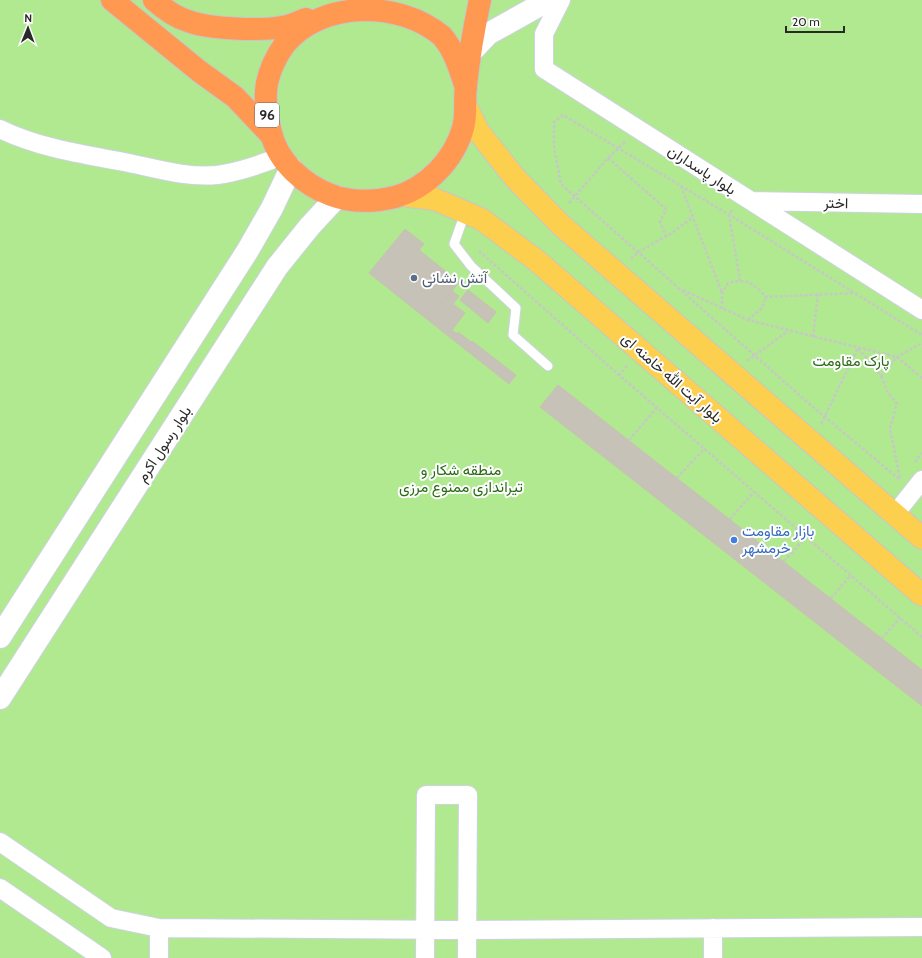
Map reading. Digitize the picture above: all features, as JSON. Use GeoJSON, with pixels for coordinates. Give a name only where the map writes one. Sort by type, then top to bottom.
{"type":"FeatureCollection","features":[{"type":"Feature","properties":{"kind":"highway","name":"96"},"geometry":{"type":"LineString","coordinates":[[112,0],[199,71],[234,97],[304,181],[320,191],[337,198],[359,201],[381,200],[402,195],[423,184],[440,169],[449,156],[463,128],[471,52],[480,0]]}},
{"type":"Feature","properties":{"kind":"highway","name":"96"},"geometry":{"type":"LineString","coordinates":[[154,0],[165,10],[188,21],[216,26],[249,29],[282,27],[314,16],[342,3],[367,2],[396,6],[421,18],[443,37],[458,61],[466,97]]}},
{"type":"Feature","properties":{"kind":"highway","name":"96"},"geometry":{"type":"LineString","coordinates":[[282,154],[266,110],[267,82],[276,56],[293,33],[314,16]]}},
{"type":"Feature","properties":{"kind":"main road"},"geometry":{"type":"LineString","coordinates":[[471,52],[488,34],[548,0]]}},
{"type":"Feature","properties":{"kind":"main road"},"geometry":{"type":"LineString","coordinates":[[466,97],[478,131],[515,178],[555,219],[922,538]]}},
{"type":"Feature","properties":{"kind":"main road"},"geometry":{"type":"LineString","coordinates":[[0,637],[248,250],[272,208],[282,154]]}},
{"type":"Feature","properties":{"kind":"main road","name":"بلوار آیت الله خامنه ای"},"geometry":{"type":"LineString","coordinates":[[402,195],[434,199],[462,223],[481,220],[536,260],[922,595]]}},
{"type":"Feature","properties":{"kind":"main road","name":"بلوار رسول اکرم"},"geometry":{"type":"LineString","coordinates":[[0,698],[278,267],[310,226],[337,198]]}},
{"type":"Feature","properties":{"kind":"street","name":"بلوار پاسداران"},"geometry":{"type":"LineString","coordinates":[[561,0],[544,34],[544,69],[922,310]]}},
{"type":"Feature","properties":{"kind":"street"},"geometry":{"type":"LineString","coordinates":[[0,129],[31,141],[77,154],[186,174],[217,175],[245,169],[282,154]]}},
{"type":"Feature","properties":{"kind":"street","name":"اختر"},"geometry":{"type":"LineString","coordinates":[[746,199],[922,204]]}},
{"type":"Feature","properties":{"kind":"street"},"geometry":{"type":"LineString","coordinates":[[895,514],[922,480]]}},
{"type":"Feature","properties":{"kind":"street"},"geometry":{"type":"LineString","coordinates":[[425,958],[426,796],[468,795],[468,958]]}},
{"type":"Feature","properties":{"kind":"street"},"geometry":{"type":"LineString","coordinates":[[0,842],[111,918],[159,928],[467,930],[922,927]]}},
{"type":"Feature","properties":{"kind":"street"},"geometry":{"type":"LineString","coordinates":[[0,888],[102,958]]}},
{"type":"Feature","properties":{"kind":"street"},"geometry":{"type":"LineString","coordinates":[[159,928],[159,958]]}},
{"type":"Feature","properties":{"kind":"street"},"geometry":{"type":"LineString","coordinates":[[713,928],[713,958]]}},
{"type":"Feature","properties":{"kind":"lane"},"geometry":{"type":"LineString","coordinates":[[462,223],[454,244],[471,266],[516,308],[513,335],[548,366]]}},
{"type":"Feature","properties":{"kind":"path"},"geometry":{"type":"LineString","coordinates":[[858,348],[881,376],[888,393],[896,404],[890,428],[901,480],[826,417],[561,184],[554,146],[554,122],[563,115],[681,185],[922,335]]}},
{"type":"Feature","properties":{"kind":"path"},"geometry":{"type":"LineString","coordinates":[[555,219],[608,158],[637,128]]}},
{"type":"Feature","properties":{"kind":"path"},"geometry":{"type":"LineString","coordinates":[[608,158],[666,209],[660,222],[666,236]]}},
{"type":"Feature","properties":{"kind":"path"},"geometry":{"type":"LineString","coordinates":[[681,185],[722,293],[722,309]]}},
{"type":"Feature","properties":{"kind":"path"},"geometry":{"type":"LineString","coordinates":[[729,215],[746,199]]}},
{"type":"Feature","properties":{"kind":"path"},"geometry":{"type":"LineString","coordinates":[[729,215],[740,280]]}},
{"type":"Feature","properties":{"kind":"path"},"geometry":{"type":"LineString","coordinates":[[617,274],[638,252],[666,236],[693,217]]}},
{"type":"Feature","properties":{"kind":"path"},"geometry":{"type":"LineString","coordinates":[[462,223],[619,375],[922,637]]}},
{"type":"Feature","properties":{"kind":"path"},"geometry":{"type":"LineString","coordinates":[[722,293],[728,283],[740,280],[756,286],[766,297]]}},
{"type":"Feature","properties":{"kind":"path"},"geometry":{"type":"LineString","coordinates":[[680,289],[748,320],[897,357],[922,378]]}},
{"type":"Feature","properties":{"kind":"path"},"geometry":{"type":"LineString","coordinates":[[766,297],[854,293]]}},
{"type":"Feature","properties":{"kind":"path"},"geometry":{"type":"LineString","coordinates":[[813,337],[818,294]]}},
{"type":"Feature","properties":{"kind":"path"},"geometry":{"type":"LineString","coordinates":[[748,320],[762,308],[766,297]]}},
{"type":"Feature","properties":{"kind":"path"},"geometry":{"type":"LineString","coordinates":[[732,373],[788,330]]}},
{"type":"Feature","properties":{"kind":"path"},"geometry":{"type":"LineString","coordinates":[[881,376],[897,357],[922,343]]}},
{"type":"Feature","properties":{"kind":"path"},"geometry":{"type":"LineString","coordinates":[[809,441],[826,417],[858,348]]}},
{"type":"Feature","properties":{"kind":"path"},"geometry":{"type":"LineString","coordinates":[[619,375],[641,351]]}},
{"type":"Feature","properties":{"kind":"path"},"geometry":{"type":"LineString","coordinates":[[628,440],[657,408]]}},
{"type":"Feature","properties":{"kind":"path"},"geometry":{"type":"LineString","coordinates":[[677,478],[704,449]]}},
{"type":"Feature","properties":{"kind":"path"},"geometry":{"type":"LineString","coordinates":[[730,519],[754,492]]}},
{"type":"Feature","properties":{"kind":"path"},"geometry":{"type":"LineString","coordinates":[[784,562],[806,537]]}},
{"type":"Feature","properties":{"kind":"path"},"geometry":{"type":"LineString","coordinates":[[831,598],[851,575]]}},
{"type":"Feature","properties":{"kind":"path"},"geometry":{"type":"LineString","coordinates":[[882,638],[900,618]]}},
{"type":"Feature","properties":{"kind":"green space","name":"منطقه شکار و تیراندازی ممنوع مرزی"},"geometry":{"type":"Polygon","coordinates":[[[0,0],[922,0],[922,958],[0,958],[0,0]]]}},
{"type":"Feature","properties":{"kind":"building","name":"آتش نشانی"},"geometry":{"type":"Polygon","coordinates":[[[405,229],[424,244],[419,250],[459,282],[428,320],[369,273],[405,229]]]}},
{"type":"Feature","properties":{"kind":"building"},"geometry":{"type":"Polygon","coordinates":[[[468,290],[496,312],[488,323],[460,300],[468,290]]]}},
{"type":"Feature","properties":{"kind":"building"},"geometry":{"type":"Polygon","coordinates":[[[452,291],[459,296],[453,304],[465,313],[452,330],[457,334],[458,332],[471,342],[472,341],[516,375],[509,384],[428,320],[452,291]]]}},
{"type":"Feature","properties":{"kind":"building","name":"بازار مقاومت خرمشهر"},"geometry":{"type":"Polygon","coordinates":[[[558,385],[922,670],[922,706],[540,407],[558,385]]]}},
{"type":"Feature","properties":{"kind":"place","name":"آتش نشانی"},"geometry":{"type":"Point","coordinates":[414,278]}},
{"type":"Feature","properties":{"kind":"place","name":"بازار مقاومت خرمشهر"},"geometry":{"type":"Point","coordinates":[734,540]}},
{"type":"Feature","properties":{"kind":"park label","name":"پارک مقاومت"},"geometry":{"type":"Point","coordinates":[851,361]}}]}
